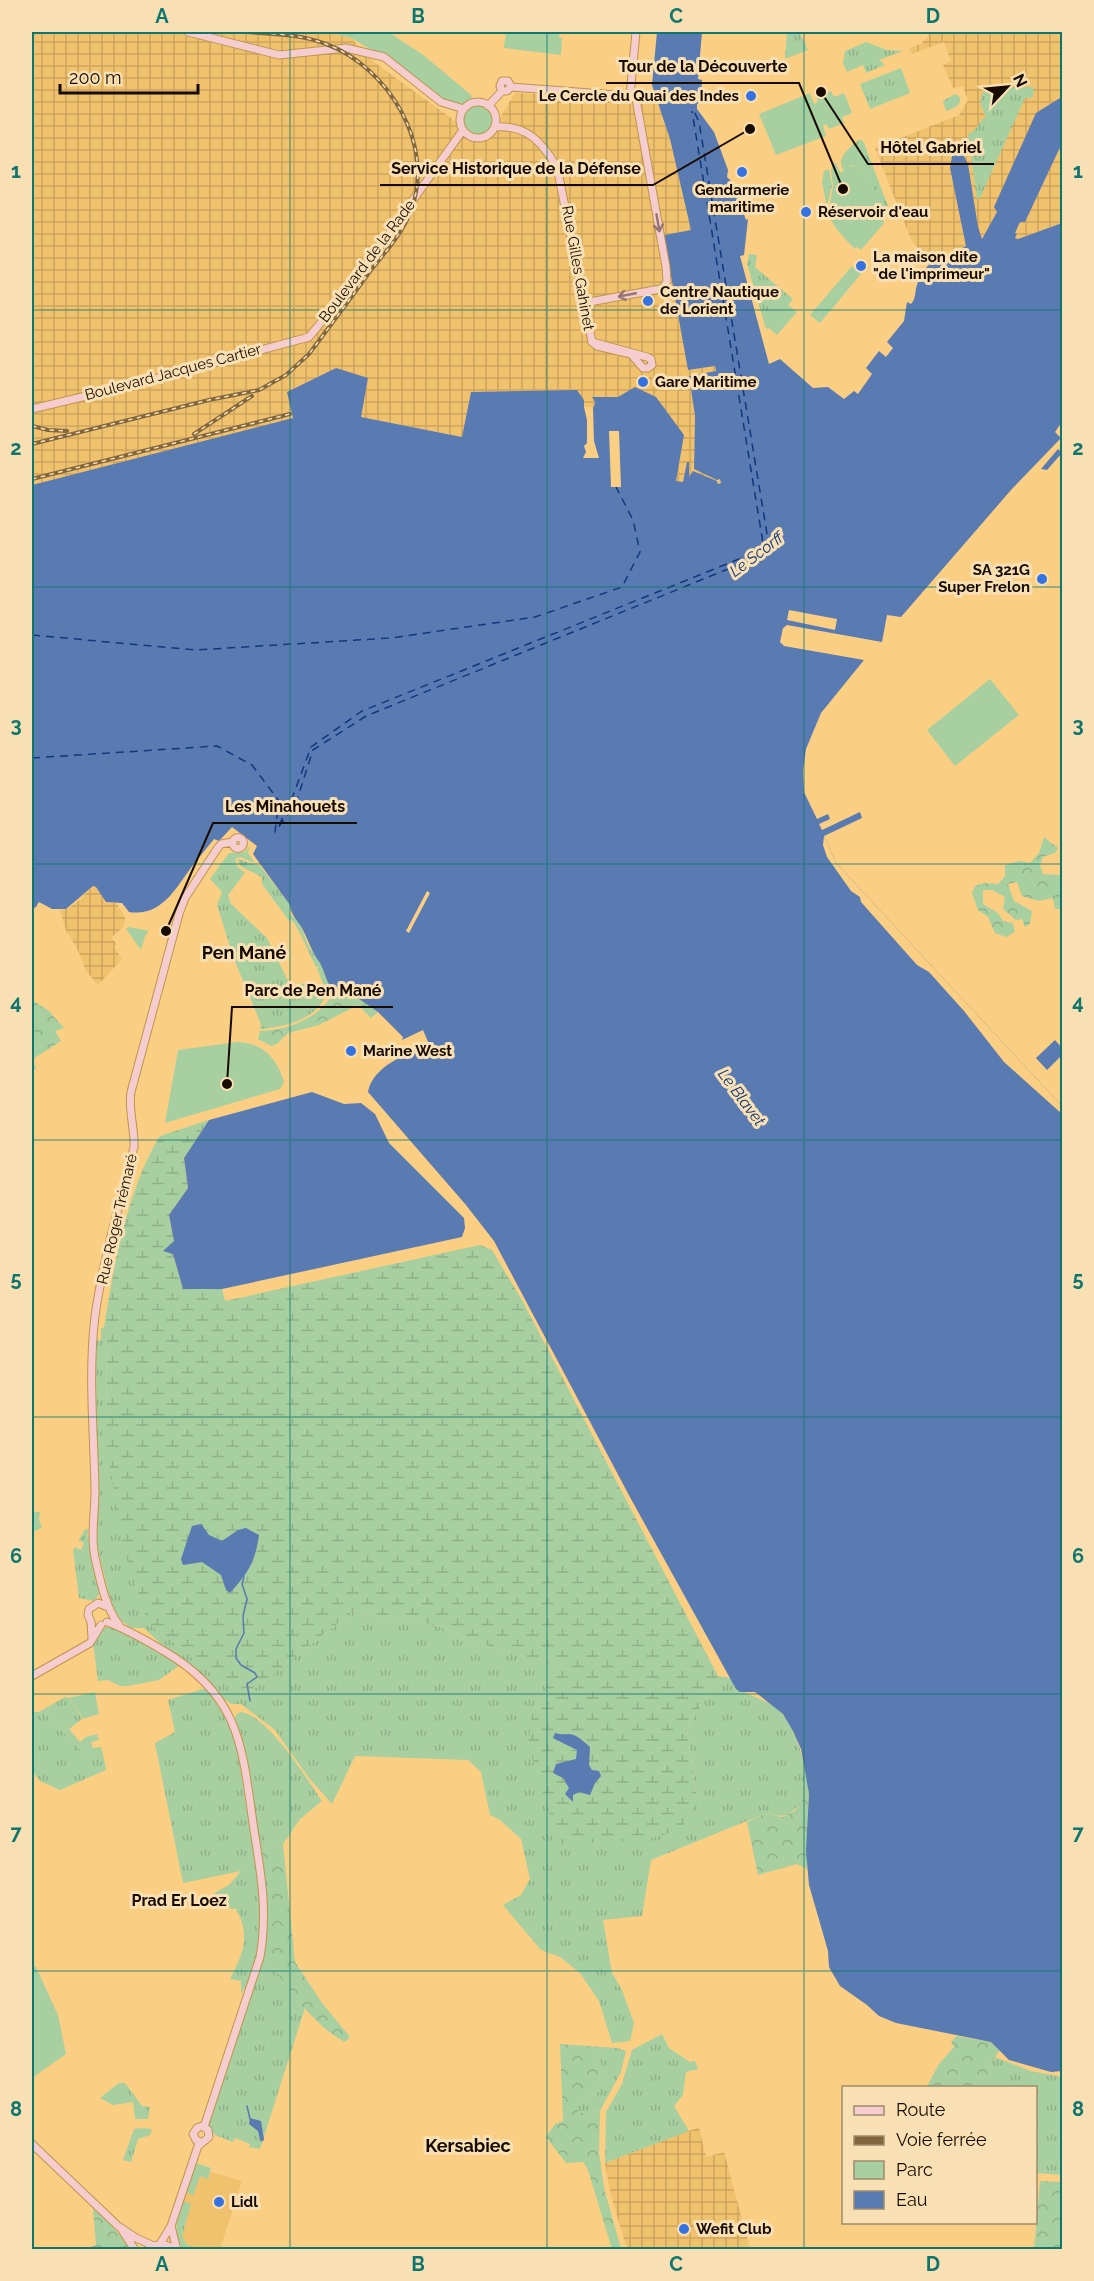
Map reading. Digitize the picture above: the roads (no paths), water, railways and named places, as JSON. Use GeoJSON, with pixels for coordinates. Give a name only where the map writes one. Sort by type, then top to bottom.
{"type":"FeatureCollection","features":[{"type":"Feature","properties":{"kind":"street"},"geometry":{"type":"LineString","coordinates":[[188,32],[279,55],[345,48],[384,57],[441,102],[464,109]]}},
{"type":"Feature","properties":{"kind":"street"},"geometry":{"type":"LineString","coordinates":[[630,96],[636,32]]}},
{"type":"Feature","properties":{"kind":"street"},"geometry":{"type":"LineString","coordinates":[[488,106],[502,91],[507,91],[511,87],[630,96],[636,99],[667,281],[660,289],[584,303]]}},
{"type":"Feature","properties":{"kind":"street"},"geometry":{"type":"LineString","coordinates":[[473,102],[488,106],[495,117],[495,127],[482,138],[469,136],[463,130],[460,121],[464,109],[473,102]]}},
{"type":"Feature","properties":{"kind":"street","name":"Rue Gilles Gahinet"},"geometry":{"type":"LineString","coordinates":[[495,127],[513,127],[526,131],[548,153],[557,167],[592,342],[597,346],[631,354],[643,368],[652,365],[651,359],[647,357],[592,342]]}},
{"type":"Feature","properties":{"kind":"street","name":"Boulevard de la Rade"},"geometry":{"type":"LineString","coordinates":[[313,333],[355,281],[463,130]]}},
{"type":"Feature","properties":{"kind":"street","name":"Boulevard Jacques Cartier"},"geometry":{"type":"LineString","coordinates":[[32,409],[132,385],[309,337],[313,333]]}},
{"type":"Feature","properties":{"kind":"street","name":"Rue Roger Trémaré"},"geometry":{"type":"LineString","coordinates":[[109,1611],[96,1562],[93,1535],[95,1492],[92,1359],[97,1306],[134,1148],[130,1099],[168,950],[185,898],[221,844],[232,842]]}},
{"type":"Feature","properties":{"kind":"street"},"geometry":{"type":"LineString","coordinates":[[92,1638],[89,1609],[98,1603],[103,1587]]}},
{"type":"Feature","properties":{"kind":"street"},"geometry":{"type":"LineString","coordinates":[[98,1603],[109,1611],[119,1625]]}},
{"type":"Feature","properties":{"kind":"street"},"geometry":{"type":"LineString","coordinates":[[32,1676],[90,1643],[104,1623],[109,1611]]}},
{"type":"Feature","properties":{"kind":"street"},"geometry":{"type":"LineString","coordinates":[[92,1622],[119,1625],[174,1657],[206,1682],[229,1712],[242,1749],[264,1894],[263,1938],[260,1957],[204,2127]]}},
{"type":"Feature","properties":{"kind":"street"},"geometry":{"type":"LineString","coordinates":[[199,2126],[204,2127],[208,2130],[209,2137],[204,2142],[194,2139],[193,2132],[199,2126]]}},
{"type":"Feature","properties":{"kind":"street"},"geometry":{"type":"LineString","coordinates":[[154,2246],[171,2226],[200,2142]]}},
{"type":"Feature","properties":{"kind":"street"},"geometry":{"type":"LineString","coordinates":[[32,2144],[118,2226],[154,2246],[169,2246],[176,2250]]}},
{"type":"Feature","properties":{"kind":"street"},"geometry":{"type":"LineString","coordinates":[[118,2226],[135,2250]]}},
{"type":"Feature","properties":{"kind":"street"},"geometry":{"type":"LineString","coordinates":[[171,2226],[176,2250]]}},
{"type":"Feature","properties":{"kind":"water"},"geometry":{"type":"Polygon","coordinates":[[[657,32],[702,32],[698,79],[702,80],[701,96],[707,95],[707,100],[697,104],[697,109],[714,132],[728,170],[727,177],[732,182],[746,220],[748,219],[744,255],[740,256],[769,364],[780,359],[813,388],[828,387],[844,399],[854,391],[858,394],[872,374],[866,368],[879,351],[886,357],[893,348],[887,342],[904,321],[907,302],[911,304],[913,301],[918,282],[927,266],[938,258],[966,246],[950,168],[954,145],[958,145],[968,164],[982,239],[997,212],[994,207],[1036,113],[1060,98],[1062,99],[1062,143],[1025,222],[1020,222],[1015,233],[1017,234],[1015,238],[1018,239],[1062,223],[1062,422],[1055,432],[1061,438],[1011,490],[901,617],[887,615],[882,642],[787,625],[783,628],[780,642],[784,646],[864,660],[821,713],[806,749],[803,771],[804,792],[817,819],[828,814],[830,819],[819,824],[822,830],[860,812],[862,818],[824,836],[836,863],[1062,1106],[1062,2071],[1051,2072],[1009,2060],[991,2042],[896,2023],[879,2016],[840,1986],[829,1967],[828,1951],[809,1885],[806,1851],[809,1794],[801,1749],[793,1731],[783,1714],[755,1692],[740,1692],[736,1689],[631,1499],[494,1241],[466,1205],[368,1092],[371,1083],[384,1068],[402,1056],[429,1044],[423,1030],[402,1040],[403,1037],[378,1012],[346,990],[336,990],[330,986],[290,905],[253,854],[257,846],[232,827],[219,841],[214,839],[167,899],[151,910],[129,912],[122,903],[106,902],[93,886],[66,909],[52,909],[39,902],[32,909],[32,485],[293,418],[287,392],[336,368],[368,378],[361,417],[462,437],[471,392],[577,390],[584,400],[584,407],[594,407],[595,402],[592,397],[618,397],[635,387],[656,397],[684,435],[676,481],[683,482],[687,462],[689,462],[689,477],[693,471],[717,481],[718,484],[721,483],[720,479],[717,480],[694,469],[695,416],[689,376],[716,371],[715,366],[688,370],[664,237],[691,230],[670,139],[652,85],[657,32]]]}},
{"type":"Feature","properties":{"kind":"water"},"geometry":{"type":"Polygon","coordinates":[[[1058,449],[1062,453],[1047,470],[1041,469],[1058,449]]]}},
{"type":"Feature","properties":{"kind":"water"},"geometry":{"type":"Polygon","coordinates":[[[1055,1040],[1062,1048],[1062,1055],[1047,1070],[1036,1058],[1055,1040]]]}},
{"type":"Feature","properties":{"kind":"water"},"geometry":{"type":"Polygon","coordinates":[[[312,1092],[344,1104],[361,1103],[375,1114],[389,1143],[464,1218],[465,1228],[462,1237],[222,1289],[183,1289],[173,1254],[163,1251],[174,1241],[169,1215],[188,1188],[184,1158],[209,1120],[312,1092]]]}},
{"type":"Feature","properties":{"kind":"water"},"geometry":{"type":"Polygon","coordinates":[[[201,1524],[209,1535],[222,1541],[238,1530],[246,1528],[259,1535],[250,1567],[230,1593],[226,1590],[221,1575],[202,1562],[183,1565],[181,1559],[192,1526],[201,1524]]]}},
{"type":"Feature","properties":{"kind":"water"},"geometry":{"type":"Polygon","coordinates":[[[555,1733],[575,1735],[590,1747],[589,1765],[592,1770],[599,1771],[601,1776],[590,1795],[579,1792],[573,1795],[573,1802],[565,1794],[569,1788],[563,1778],[553,1773],[556,1764],[576,1759],[577,1750],[553,1738],[555,1733]]]}},
{"type":"Feature","properties":{"kind":"water"},"geometry":{"type":"Polygon","coordinates":[[[250,2118],[261,2121],[264,2140],[261,2142],[258,2131],[249,2124],[250,2118]]]}},
{"type":"Feature","properties":{"kind":"waterway"},"geometry":{"type":"LineString","coordinates":[[244,1577],[242,1584],[247,1599],[243,1616],[244,1633],[236,1649],[236,1658],[241,1665],[255,1673],[257,1677],[247,1684],[250,1701]]}},
{"type":"Feature","properties":{"kind":"waterway"},"geometry":{"type":"LineString","coordinates":[[247,2106],[250,2119]]}},
{"type":"Feature","properties":{"kind":"railway"},"geometry":{"type":"LineString","coordinates":[[32,444],[209,400],[259,390],[286,375],[309,354],[394,242],[403,226],[411,210],[417,185],[417,160],[411,135],[401,111],[387,89],[369,70],[348,55],[326,44],[296,36],[246,32]]}},
{"type":"Feature","properties":{"kind":"railway"},"geometry":{"type":"LineString","coordinates":[[194,434],[252,396]]}},
{"type":"Feature","properties":{"kind":"railway"},"geometry":{"type":"LineString","coordinates":[[32,479],[290,414]]}},
{"type":"Feature","properties":{"kind":"railway"},"geometry":{"type":"LineString","coordinates":[[32,426],[67,431]]}},
{"type":"Feature","properties":{"kind":"place","name":"Hôtel Gabriel"},"geometry":{"type":"Point","coordinates":[821,92]}},
{"type":"Feature","properties":{"kind":"place","name":"Le Cercle du Quai des Indes"},"geometry":{"type":"Point","coordinates":[751,96]}},
{"type":"Feature","properties":{"kind":"place","name":"Service Historique de la Défense"},"geometry":{"type":"Point","coordinates":[750,129]}},
{"type":"Feature","properties":{"kind":"place","name":"Gendarmerie maritime"},"geometry":{"type":"Point","coordinates":[742,172]}},
{"type":"Feature","properties":{"kind":"place","name":"Tour de la Découverte"},"geometry":{"type":"Point","coordinates":[843,189]}},
{"type":"Feature","properties":{"kind":"place","name":"Réservoir d'eau"},"geometry":{"type":"Point","coordinates":[806,212]}},
{"type":"Feature","properties":{"kind":"place","name":"La maison dite \"de l'imprimeur\""},"geometry":{"type":"Point","coordinates":[861,266]}},
{"type":"Feature","properties":{"kind":"place","name":"Centre Nautique de Lorient"},"geometry":{"type":"Point","coordinates":[648,301]}},
{"type":"Feature","properties":{"kind":"place","name":"Gare Maritime"},"geometry":{"type":"Point","coordinates":[643,382]}},
{"type":"Feature","properties":{"kind":"place","name":"SA 321G Super Frelon"},"geometry":{"type":"Point","coordinates":[1042,579]}},
{"type":"Feature","properties":{"kind":"place","name":"Les Minahouets"},"geometry":{"type":"Point","coordinates":[166,931]}},
{"type":"Feature","properties":{"kind":"place","name":"Marine West"},"geometry":{"type":"Point","coordinates":[351,1051]}},
{"type":"Feature","properties":{"kind":"place","name":"Parc de Pen Mané"},"geometry":{"type":"Point","coordinates":[227,1084]}},
{"type":"Feature","properties":{"kind":"place","name":"Lidl"},"geometry":{"type":"Point","coordinates":[219,2202]}},
{"type":"Feature","properties":{"kind":"place","name":"Wefit Club"},"geometry":{"type":"Point","coordinates":[684,2229]}},
{"type":"Feature","properties":{"kind":"district","name":"Pen Mané"},"geometry":{"type":"Point","coordinates":[244,953]}},
{"type":"Feature","properties":{"kind":"district","name":"Prad Er Loez"},"geometry":{"type":"Point","coordinates":[179,1900]}},
{"type":"Feature","properties":{"kind":"district","name":"Kersabiec"},"geometry":{"type":"Point","coordinates":[468,2146]}},
{"type":"Feature","properties":{"kind":"water label","name":"Le Scorff"},"geometry":{"type":"Point","coordinates":[756,554]}},
{"type":"Feature","properties":{"kind":"water label","name":"Le Blavet"},"geometry":{"type":"Point","coordinates":[742,1097]}}]}
